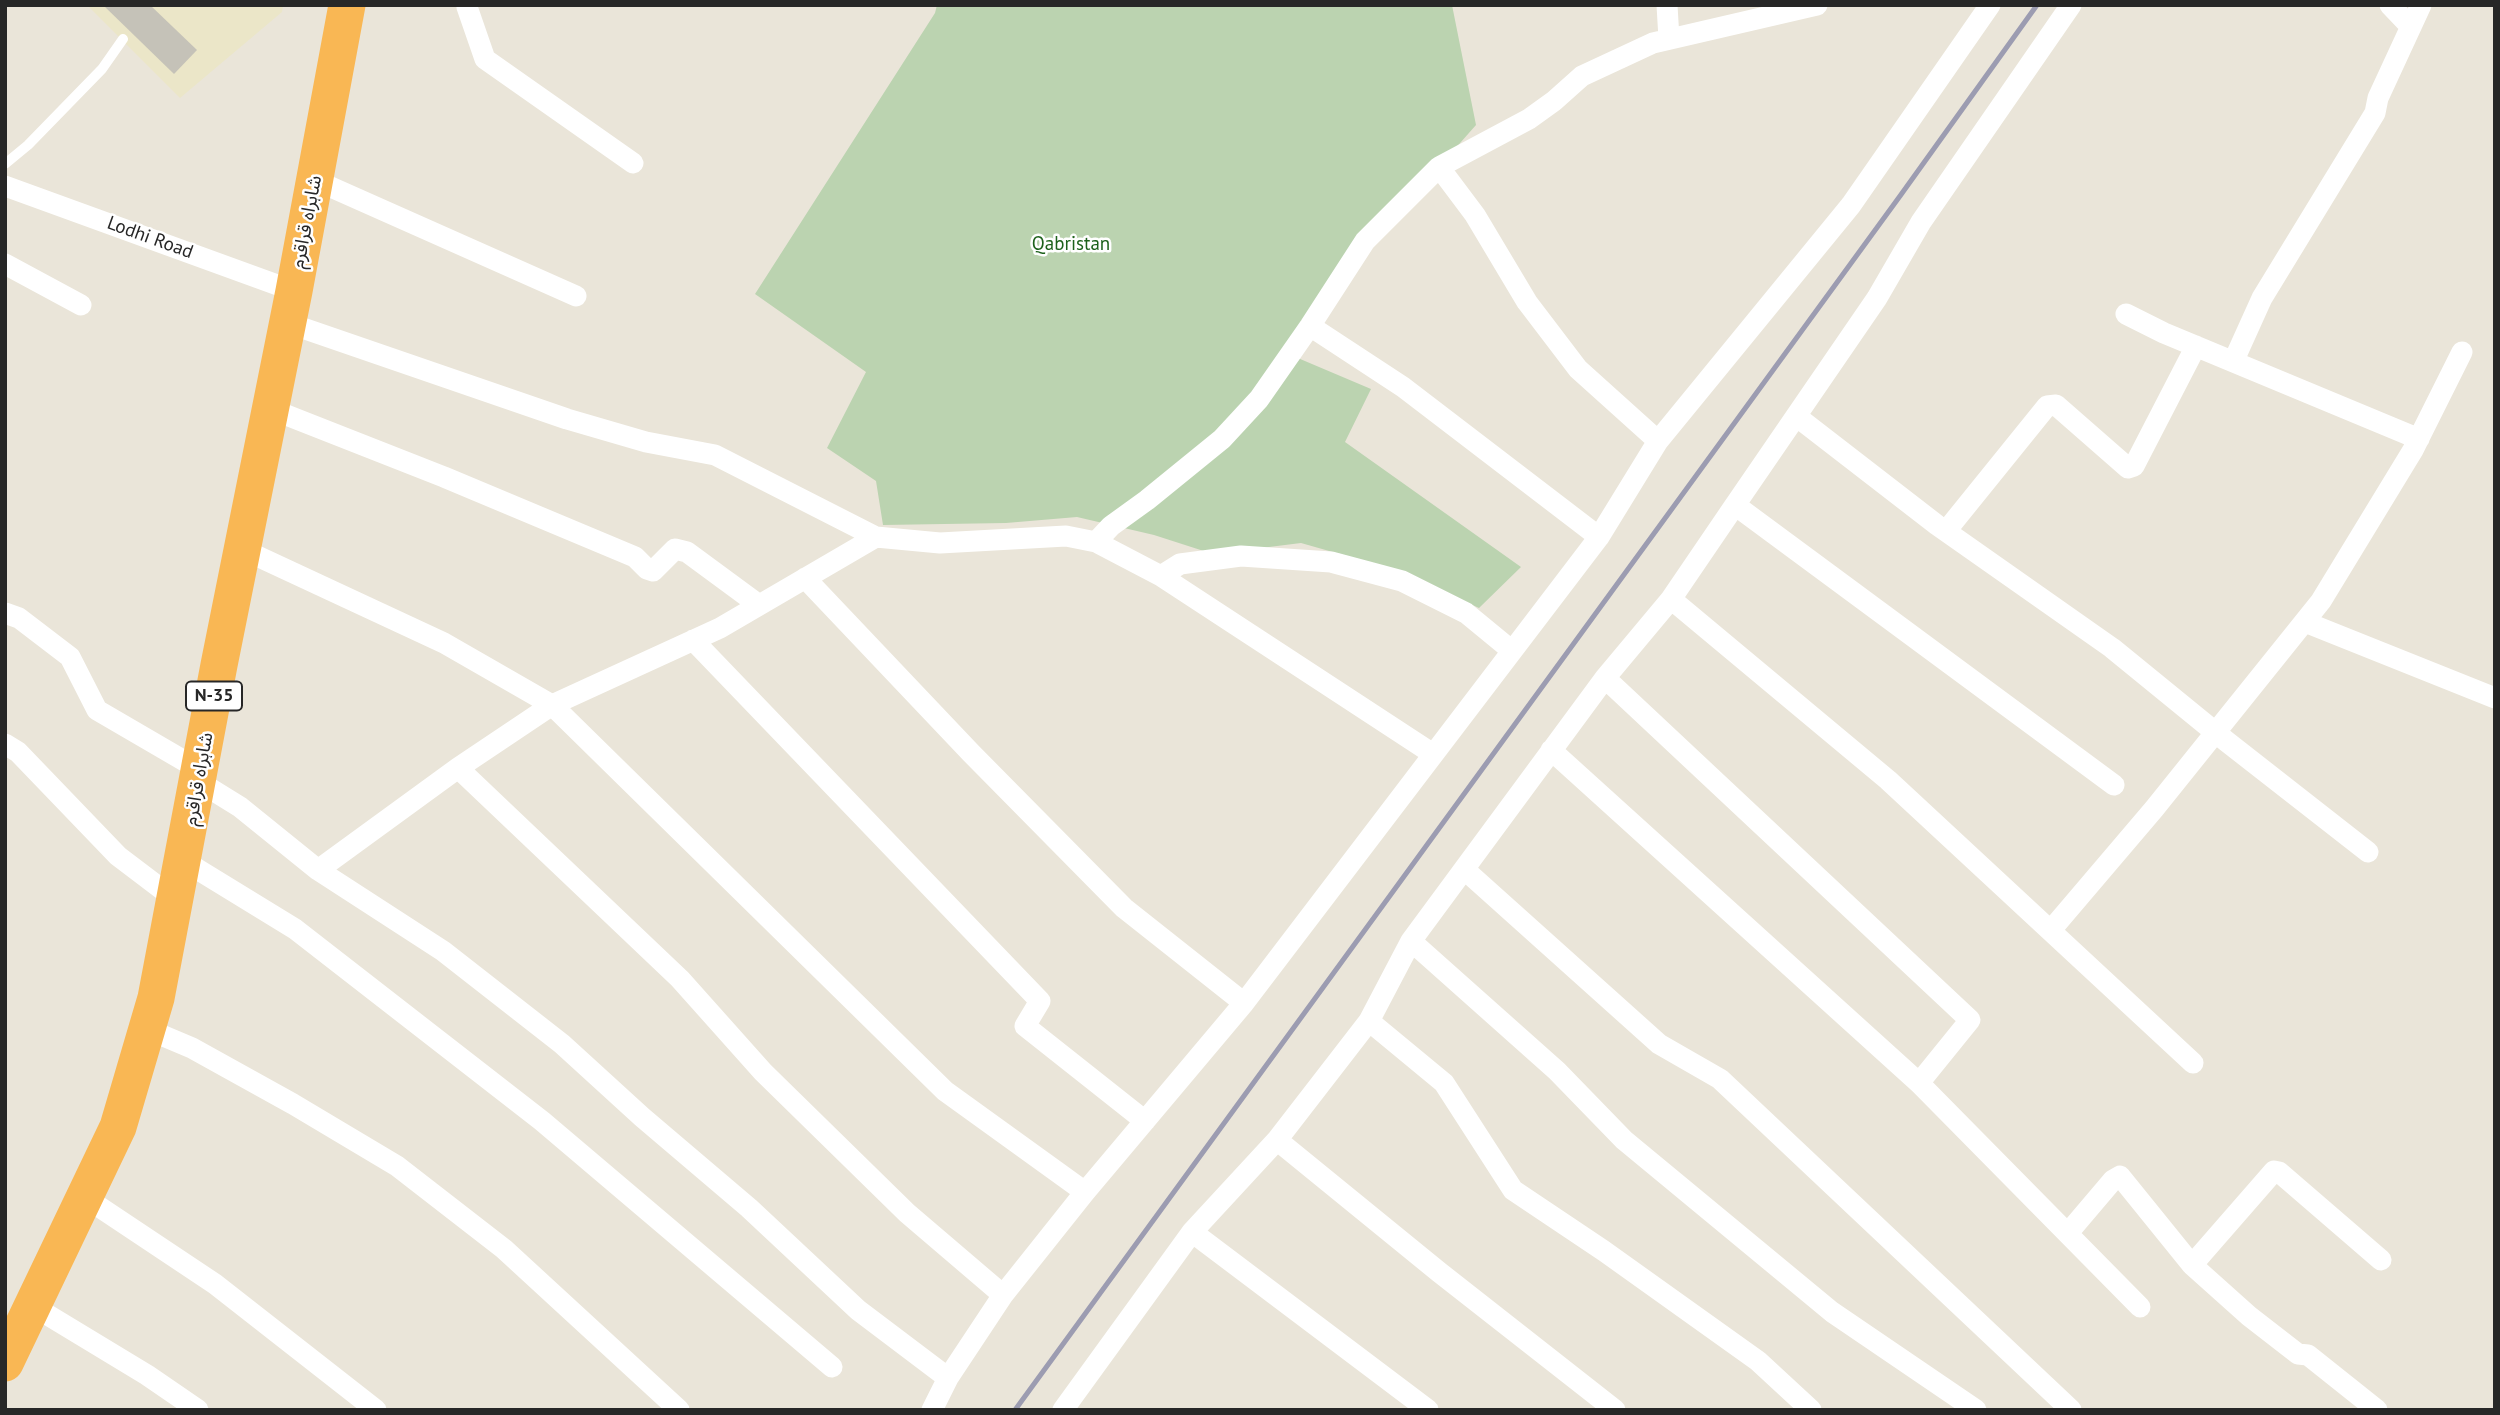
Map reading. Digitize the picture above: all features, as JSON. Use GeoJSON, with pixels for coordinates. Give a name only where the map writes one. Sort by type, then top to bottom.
{"type":"FeatureCollection","features":[{"type":"Feature","properties":{"kind":"highway","name":"شاہراہ قراقرم"},"geometry":{"type":"LineString","coordinates":[[5,1363],[118,1127],[156,998],[347,5]]}},
{"type":"Feature","properties":{"kind":"street"},"geometry":{"type":"LineString","coordinates":[[1667,5],[1669,39]]}},
{"type":"Feature","properties":{"kind":"street"},"geometry":{"type":"LineString","coordinates":[[932,1410],[948,1378],[1003,1295],[1085,1192],[1244,1003],[1599,537],[1658,440],[1852,205],[1990,5]]}},
{"type":"Feature","properties":{"kind":"street"},"geometry":{"type":"LineString","coordinates":[[1063,1410],[1192,1232],[1277,1140],[1369,1021],[1411,941],[1605,678],[1671,599],[1877,298],[1921,222],[2071,5]]}},
{"type":"Feature","properties":{"kind":"street"},"geometry":{"type":"LineString","coordinates":[[2390,5],[2411,27]]}},
{"type":"Feature","properties":{"kind":"street"},"geometry":{"type":"LineString","coordinates":[[2234,360],[2262,298],[2375,113],[2378,98],[2421,5]]}},
{"type":"Feature","properties":{"kind":"street"},"geometry":{"type":"LineString","coordinates":[[471,6],[485,59],[633,163]]}},
{"type":"Feature","properties":{"kind":"street"},"geometry":{"type":"LineString","coordinates":[[1096,541],[1111,526],[1222,439],[1259,399],[1365,241],[1439,167],[1529,119],[1582,76],[1653,43],[1814,6]]}},
{"type":"Feature","properties":{"kind":"street"},"geometry":{"type":"LineString","coordinates":[[1439,167],[1475,215],[1527,302],[1578,369],[1658,440]]}},
{"type":"Feature","properties":{"kind":"street"},"geometry":{"type":"LineString","coordinates":[[315,180],[576,296]]}},
{"type":"Feature","properties":{"kind":"street","name":"Lodhi Road"},"geometry":{"type":"LineString","coordinates":[[5,186],[291,307],[567,419],[646,442],[715,455],[876,537]]}},
{"type":"Feature","properties":{"kind":"street"},"geometry":{"type":"LineString","coordinates":[[5,264],[80,304]]}},
{"type":"Feature","properties":{"kind":"street"},"geometry":{"type":"LineString","coordinates":[[2126,314],[2419,439]]}},
{"type":"Feature","properties":{"kind":"street"},"geometry":{"type":"LineString","coordinates":[[1310,326],[1403,387],[1599,537]]}},
{"type":"Feature","properties":{"kind":"street"},"geometry":{"type":"LineString","coordinates":[[1946,531],[2047,406],[2056,405],[2128,468],[2134,466],[2196,346]]}},
{"type":"Feature","properties":{"kind":"street"},"geometry":{"type":"LineString","coordinates":[[2051,930],[2216,733],[2321,601],[2419,439],[2462,352]]}},
{"type":"Feature","properties":{"kind":"street"},"geometry":{"type":"LineString","coordinates":[[271,409],[444,477],[635,557],[647,569],[653,571],[675,549],[687,552],[759,606]]}},
{"type":"Feature","properties":{"kind":"street"},"geometry":{"type":"LineString","coordinates":[[1796,416],[1946,531],[2112,648],[2368,852]]}},
{"type":"Feature","properties":{"kind":"street"},"geometry":{"type":"LineString","coordinates":[[1735,505],[2114,785]]}},
{"type":"Feature","properties":{"kind":"street"},"geometry":{"type":"LineString","coordinates":[[318,870],[458,768],[552,705],[720,628],[876,537],[940,543],[1066,536],[1096,541],[1161,576],[1433,754]]}},
{"type":"Feature","properties":{"kind":"street"},"geometry":{"type":"LineString","coordinates":[[242,549],[444,643],[552,705],[945,1091],[1085,1192]]}},
{"type":"Feature","properties":{"kind":"street"},"geometry":{"type":"LineString","coordinates":[[1161,576],[1180,564],[1241,556],[1331,562],[1402,581],[1466,613],[1511,650]]}},
{"type":"Feature","properties":{"kind":"street"},"geometry":{"type":"LineString","coordinates":[[805,578],[1124,908],[1244,1003]]}},
{"type":"Feature","properties":{"kind":"street"},"geometry":{"type":"LineString","coordinates":[[1671,599],[1888,780],[2193,1063]]}},
{"type":"Feature","properties":{"kind":"street"},"geometry":{"type":"LineString","coordinates":[[5,613],[19,618],[70,657],[97,710],[199,776],[318,870],[443,951],[562,1044],[749,1208],[858,1310],[948,1378]]}},
{"type":"Feature","properties":{"kind":"street"},"geometry":{"type":"LineString","coordinates":[[2305,622],[2495,698]]}},
{"type":"Feature","properties":{"kind":"street"},"geometry":{"type":"LineString","coordinates":[[693,640],[1040,1002],[1025,1026],[1144,1121]]}},
{"type":"Feature","properties":{"kind":"street"},"geometry":{"type":"LineString","coordinates":[[1605,678],[1970,1020],[1919,1083]]}},
{"type":"Feature","properties":{"kind":"street"},"geometry":{"type":"LineString","coordinates":[[5,744],[18,752],[118,856],[176,900]]}},
{"type":"Feature","properties":{"kind":"street"},"geometry":{"type":"LineString","coordinates":[[1551,750],[1919,1083],[2140,1307]]}},
{"type":"Feature","properties":{"kind":"street"},"geometry":{"type":"LineString","coordinates":[[458,768],[680,979],[763,1072],[907,1213],[1003,1295]]}},
{"type":"Feature","properties":{"kind":"street"},"geometry":{"type":"LineString","coordinates":[[184,861],[295,929],[499,1087],[832,1367]]}},
{"type":"Feature","properties":{"kind":"street"},"geometry":{"type":"LineString","coordinates":[[1465,870],[1659,1044],[1720,1079],[2071,1410]]}},
{"type":"Feature","properties":{"kind":"street"},"geometry":{"type":"LineString","coordinates":[[1411,941],[1557,1071],[1624,1140],[1707,1209],[1832,1312],[1976,1410]]}},
{"type":"Feature","properties":{"kind":"street"},"geometry":{"type":"LineString","coordinates":[[1369,1021],[1444,1083],[1513,1191],[1604,1251],[1758,1361],[1811,1410]]}},
{"type":"Feature","properties":{"kind":"street"},"geometry":{"type":"LineString","coordinates":[[147,1029],[192,1048],[397,1166],[504,1249],[679,1410]]}},
{"type":"Feature","properties":{"kind":"street"},"geometry":{"type":"LineString","coordinates":[[1277,1140],[1615,1410]]}},
{"type":"Feature","properties":{"kind":"street"},"geometry":{"type":"LineString","coordinates":[[2192,1265],[2274,1171],[2279,1172],[2381,1260]]}},
{"type":"Feature","properties":{"kind":"street"},"geometry":{"type":"LineString","coordinates":[[2068,1233],[2113,1180],[2120,1176],[2192,1265],[2249,1316],[2298,1354],[2308,1354],[2377,1410]]}},
{"type":"Feature","properties":{"kind":"street"},"geometry":{"type":"LineString","coordinates":[[86,1198],[215,1284],[376,1410]]}},
{"type":"Feature","properties":{"kind":"street"},"geometry":{"type":"LineString","coordinates":[[1192,1232],[1428,1410]]}},
{"type":"Feature","properties":{"kind":"street"},"geometry":{"type":"LineString","coordinates":[[33,1306],[147,1375],[198,1410]]}},
{"type":"Feature","properties":{"kind":"lane"},"geometry":{"type":"LineString","coordinates":[[5,164],[28,145],[102,69],[122,40]]}},
{"type":"Feature","properties":{"kind":"shaded area"},"geometry":{"type":"Polygon","coordinates":[[[87,5],[283,5],[282,12],[180,98],[87,5]]]}},
{"type":"Feature","properties":{"kind":"green space","name":"Qabristan"},"geometry":{"type":"Polygon","coordinates":[[[937,5],[1452,5],[1476,125],[1392,220],[1286,353],[1371,389],[1345,442],[1521,567],[1479,608],[1396,570],[1301,543],[1213,554],[1154,535],[1077,517],[1006,523],[883,525],[876,481],[827,448],[866,372],[755,294],[935,13],[937,5]]]}},
{"type":"Feature","properties":{"kind":"building"},"geometry":{"type":"Polygon","coordinates":[[[103,5],[150,5],[197,50],[174,74],[103,5]]]}},
{"type":"Feature","properties":{"kind":"railway"},"geometry":{"type":"LineString","coordinates":[[1015,1410],[2037,5]]}}]}
